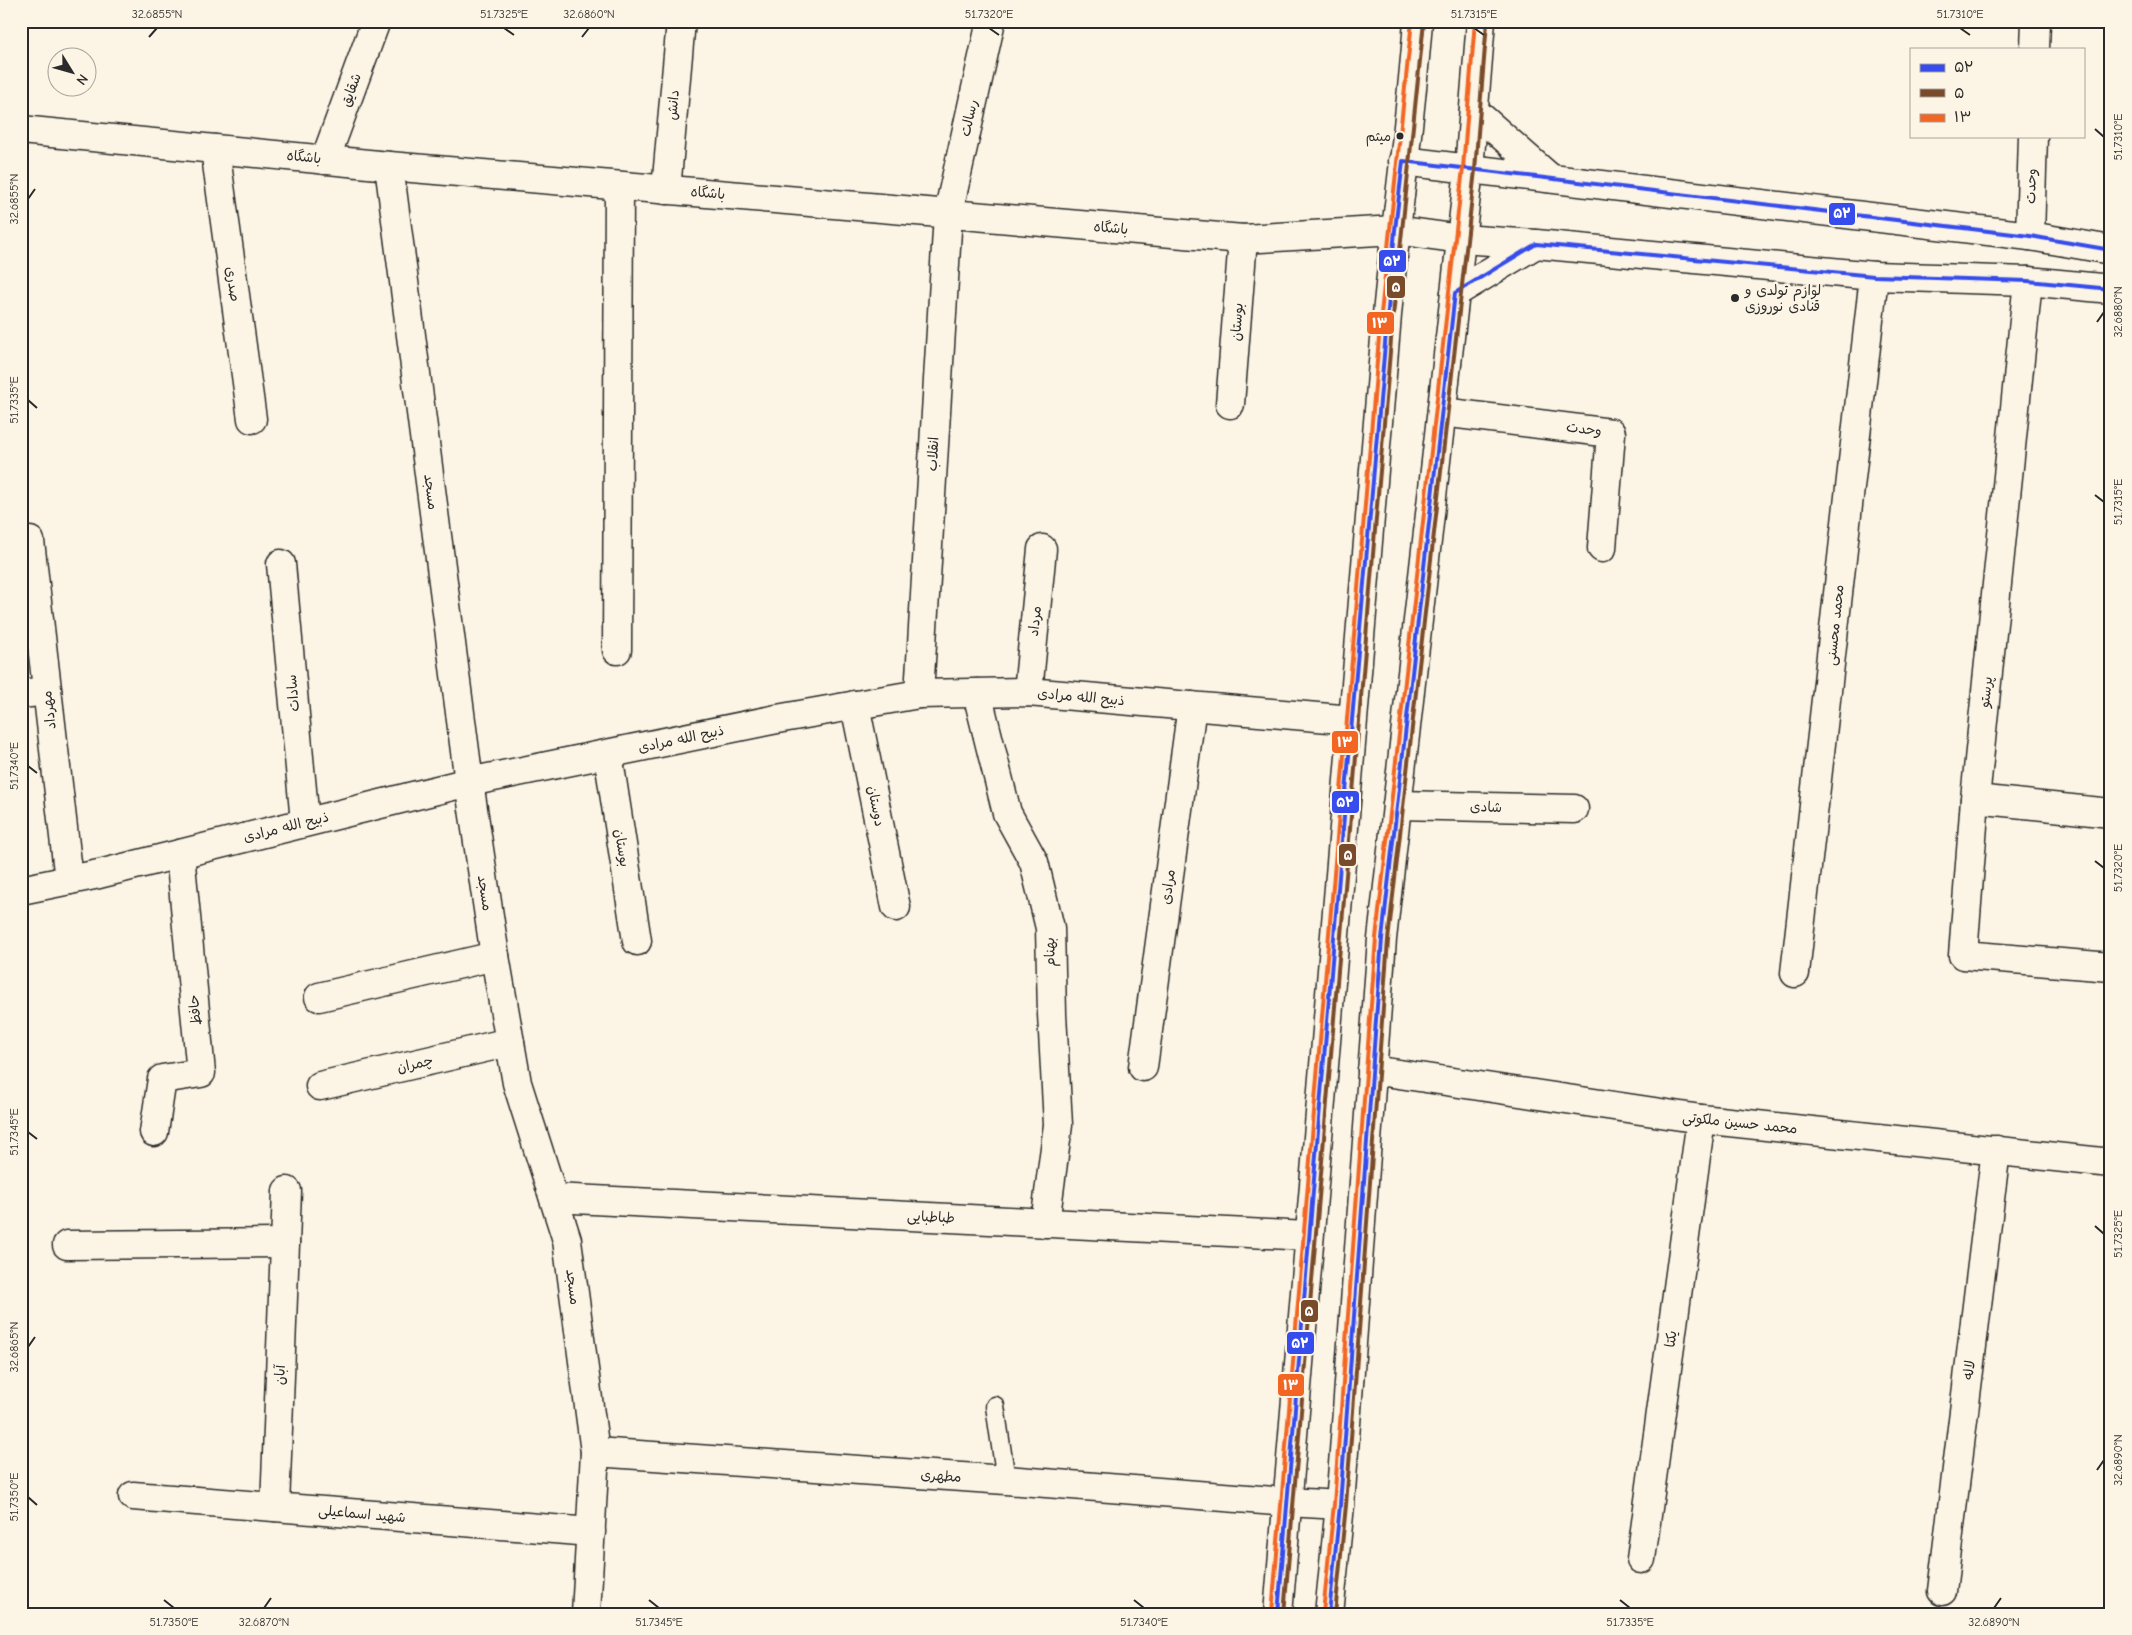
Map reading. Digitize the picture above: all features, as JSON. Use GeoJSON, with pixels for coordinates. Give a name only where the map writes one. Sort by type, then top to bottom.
{"type":"FeatureCollection","features":[{"type":"Feature","properties":{"kind":"street","name":"شقایق"},"geometry":{"type":"LineString","coordinates":[[326,160],[376,21]]}},
{"type":"Feature","properties":{"kind":"street","name":"دانش"},"geometry":{"type":"LineString","coordinates":[[666,190],[681,21]]}},
{"type":"Feature","properties":{"kind":"street","name":"رسالت"},"geometry":{"type":"LineString","coordinates":[[948,214],[991,21]]}},
{"type":"Feature","properties":{"kind":"street"},"geometry":{"type":"LineString","coordinates":[[1278,1614],[1308,1236],[1395,230],[1413,89],[1418,21]]}},
{"type":"Feature","properties":{"kind":"street"},"geometry":{"type":"LineString","coordinates":[[1329,1614],[1340,1505],[1382,939],[1462,240],[1481,21]]}},
{"type":"Feature","properties":{"kind":"street"},"geometry":{"type":"LineString","coordinates":[[2035,48],[2036,21]]}},
{"type":"Feature","properties":{"kind":"street"},"geometry":{"type":"LineString","coordinates":[[1474,111],[1550,178]]}},
{"type":"Feature","properties":{"kind":"street","name":"باشگاه"},"geometry":{"type":"LineString","coordinates":[[21,130],[389,166],[1243,239],[1395,230],[1462,240]]}},
{"type":"Feature","properties":{"kind":"street","name":"وحدت"},"geometry":{"type":"LineString","coordinates":[[2030,236],[2033,138]]}},
{"type":"Feature","properties":{"kind":"street","name":"صدری"},"geometry":{"type":"LineString","coordinates":[[215,149],[252,419]]}},
{"type":"Feature","properties":{"kind":"street"},"geometry":{"type":"LineString","coordinates":[[1404,161],[2030,236],[2111,250]]}},
{"type":"Feature","properties":{"kind":"street","name":"مسجد"},"geometry":{"type":"LineString","coordinates":[[389,166],[468,782],[495,956],[517,1083],[567,1240],[595,1452],[586,1614]]}},
{"type":"Feature","properties":{"kind":"street"},"geometry":{"type":"LineString","coordinates":[[617,650],[619,186]]}},
{"type":"Feature","properties":{"kind":"street","name":"انقلاب"},"geometry":{"type":"LineString","coordinates":[[919,694],[948,214]]}},
{"type":"Feature","properties":{"kind":"street","name":"بوستان"},"geometry":{"type":"LineString","coordinates":[[1230,404],[1243,239]]}},
{"type":"Feature","properties":{"kind":"street"},"geometry":{"type":"LineString","coordinates":[[1462,240],[1536,244],[1874,276],[2028,281],[2111,289]]}},
{"type":"Feature","properties":{"kind":"street"},"geometry":{"type":"LineString","coordinates":[[1455,293],[1536,244]]}},
{"type":"Feature","properties":{"kind":"street","name":"محمد محسنی"},"geometry":{"type":"LineString","coordinates":[[1795,973],[1874,276]]}},
{"type":"Feature","properties":{"kind":"street","name":"پرستو"},"geometry":{"type":"LineString","coordinates":[[2028,281],[1975,799],[1963,955],[2111,967]]}},
{"type":"Feature","properties":{"kind":"street","name":"وحدت"},"geometry":{"type":"LineString","coordinates":[[1442,412],[1611,432],[1602,548]]}},
{"type":"Feature","properties":{"kind":"street","name":"مهرداد"},"geometry":{"type":"LineString","coordinates":[[30,541],[34,692],[69,880]]}},
{"type":"Feature","properties":{"kind":"street","name":"مرداد"},"geometry":{"type":"LineString","coordinates":[[1028,692],[1042,549]]}},
{"type":"Feature","properties":{"kind":"street","name":"سادات"},"geometry":{"type":"LineString","coordinates":[[281,564],[305,822]]}},
{"type":"Feature","properties":{"kind":"street","name":"ذبیح الله مرادی"},"geometry":{"type":"LineString","coordinates":[[21,890],[180,854],[468,782],[919,694],[1028,692],[1352,720]]}},
{"type":"Feature","properties":{"kind":"street","name":"بهنام"},"geometry":{"type":"LineString","coordinates":[[977,693],[1007,813],[1034,862],[1050,928],[1058,1125],[1045,1222]]}},
{"type":"Feature","properties":{"kind":"street","name":"دوستان"},"geometry":{"type":"LineString","coordinates":[[855,705],[896,908]]}},
{"type":"Feature","properties":{"kind":"street","name":"مرادی"},"geometry":{"type":"LineString","coordinates":[[1143,1067],[1192,706]]}},
{"type":"Feature","properties":{"kind":"street","name":"بوستان"},"geometry":{"type":"LineString","coordinates":[[608,754],[637,941]]}},
{"type":"Feature","properties":{"kind":"street"},"geometry":{"type":"LineString","coordinates":[[1975,799],[2111,813]]}},
{"type":"Feature","properties":{"kind":"street","name":"شادی"},"geometry":{"type":"LineString","coordinates":[[1397,805],[1574,810]]}},
{"type":"Feature","properties":{"kind":"street","name":"حافظ"},"geometry":{"type":"LineString","coordinates":[[154,1132],[162,1079],[201,1072],[180,854]]}},
{"type":"Feature","properties":{"kind":"street"},"geometry":{"type":"LineString","coordinates":[[319,997],[495,956]]}},
{"type":"Feature","properties":{"kind":"street","name":"چمران"},"geometry":{"type":"LineString","coordinates":[[320,1086],[510,1042]]}},
{"type":"Feature","properties":{"kind":"street","name":"محمد حسین ملکوتی"},"geometry":{"type":"LineString","coordinates":[[1372,1070],[1701,1119],[2111,1163]]}},
{"type":"Feature","properties":{"kind":"street","name":"یکتا"},"geometry":{"type":"LineString","coordinates":[[1642,1559],[1701,1119]]}},
{"type":"Feature","properties":{"kind":"street","name":"لاله"},"geometry":{"type":"LineString","coordinates":[[1942,1591],[1996,1150]]}},
{"type":"Feature","properties":{"kind":"street","name":"آبان"},"geometry":{"type":"LineString","coordinates":[[275,1507],[287,1191]]}},
{"type":"Feature","properties":{"kind":"street","name":"طباطبایی"},"geometry":{"type":"LineString","coordinates":[[554,1198],[1308,1236]]}},
{"type":"Feature","properties":{"kind":"street"},"geometry":{"type":"LineString","coordinates":[[67,1245],[286,1243]]}},
{"type":"Feature","properties":{"kind":"street","name":"مطهری"},"geometry":{"type":"LineString","coordinates":[[595,1452],[1340,1505]]}},
{"type":"Feature","properties":{"kind":"street","name":"شهید اسماعیلی"},"geometry":{"type":"LineString","coordinates":[[133,1496],[591,1532]]}},
{"type":"Feature","properties":{"kind":"lane"},"geometry":{"type":"LineString","coordinates":[[995,1406],[1006,1480]]}},
{"type":"Feature","properties":{"kind":"transit line","name":"۱۳"},"geometry":{"type":"LineString","coordinates":[[1272,1613],[1381,314],[1412,21]]}},
{"type":"Feature","properties":{"kind":"transit line","name":"۱۳"},"geometry":{"type":"LineString","coordinates":[[1323,1613],[1334,1504],[1376,938],[1463,168],[1475,21]]}},
{"type":"Feature","properties":{"kind":"transit line","name":"۵"},"geometry":{"type":"LineString","coordinates":[[1284,1614],[1393,316],[1424,22]]}},
{"type":"Feature","properties":{"kind":"transit line","name":"۵"},"geometry":{"type":"LineString","coordinates":[[1335,1614],[1346,1505],[1388,940],[1475,170],[1487,22]]}},
{"type":"Feature","properties":{"kind":"transit line","name":"۵۲"},"geometry":{"type":"LineString","coordinates":[[1278,1614],[1352,720],[1395,230],[1403,161],[2030,236],[2111,250]]}},
{"type":"Feature","properties":{"kind":"transit line","name":"۵۲"},"geometry":{"type":"LineString","coordinates":[[1329,1614],[1340,1505],[1382,939],[1455,293],[1536,244],[1874,276],[2028,281],[2111,289]]}},
{"type":"Feature","properties":{"kind":"place","name":"میثم"},"geometry":{"type":"Point","coordinates":[1400,136]}},
{"type":"Feature","properties":{"kind":"place","name":"لوازم تولدی و قنادی نوروزی"},"geometry":{"type":"Point","coordinates":[1735,298]}}]}
